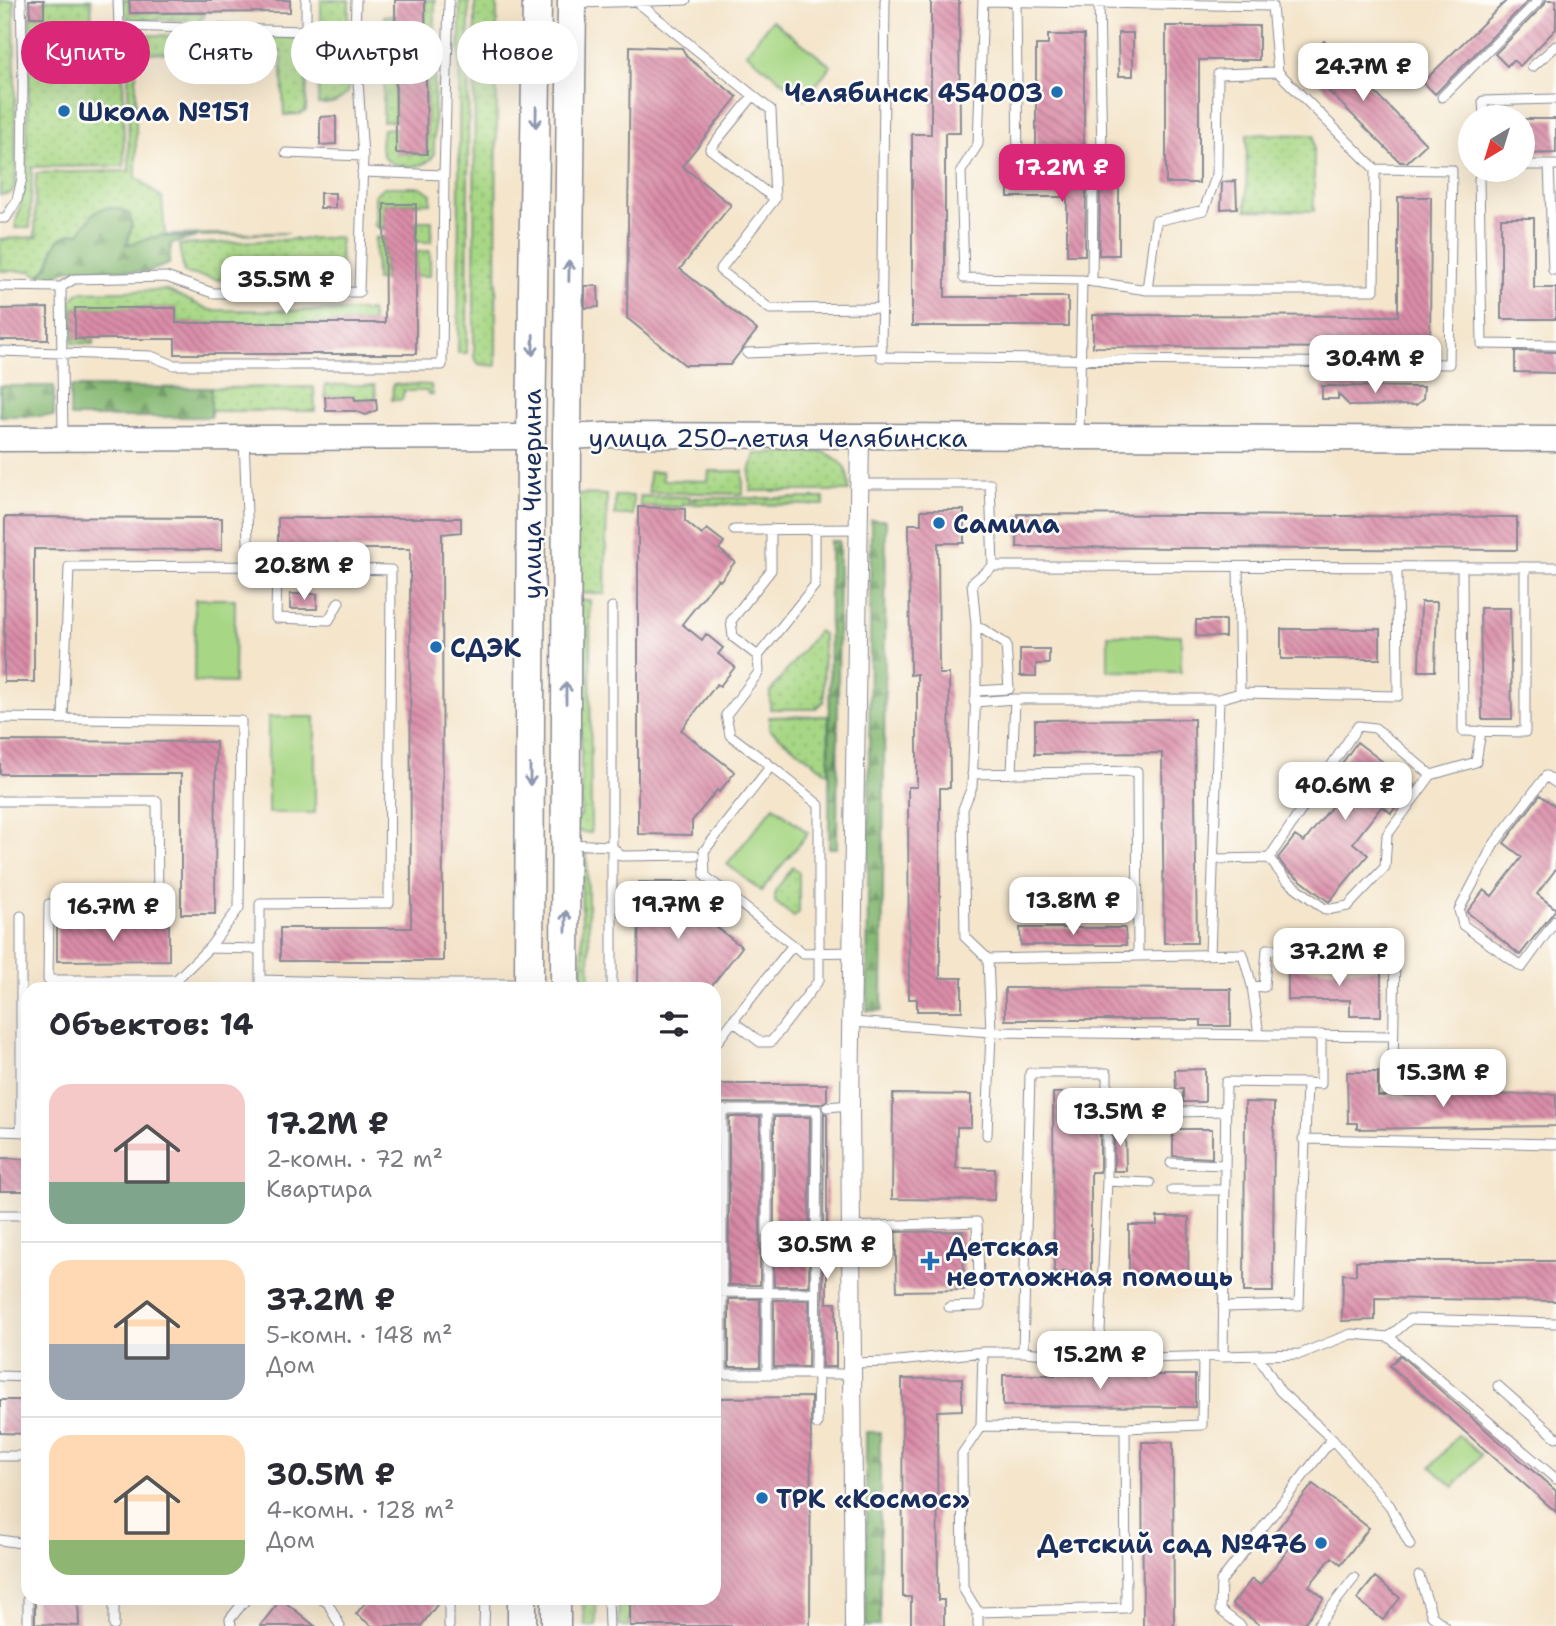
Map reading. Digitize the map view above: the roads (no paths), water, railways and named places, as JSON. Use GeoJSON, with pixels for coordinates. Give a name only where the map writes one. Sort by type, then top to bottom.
{"type":"FeatureCollection","features":[{"type":"Feature","properties":{"kind":"main road","name":"улица Чичерина"},"geometry":{"type":"LineString","coordinates":[[529,982],[531,437],[537,0]]}},
{"type":"Feature","properties":{"kind":"main road","name":"улица Чичерина"},"geometry":{"type":"LineString","coordinates":[[565,982],[572,2]]}},
{"type":"Feature","properties":{"kind":"main road","name":"улица 250-летия Челябинска"},"geometry":{"type":"LineString","coordinates":[[531,437],[567,437]]}},
{"type":"Feature","properties":{"kind":"main road"},"geometry":{"type":"LineString","coordinates":[[522,1605],[522,1626]]}},
{"type":"Feature","properties":{"kind":"main road"},"geometry":{"type":"LineString","coordinates":[[556,1605],[556,1626]]}},
{"type":"Feature","properties":{"kind":"street","name":"улица 250-летия Челябинска"},"geometry":{"type":"LineString","coordinates":[[0,439],[531,437]]}},
{"type":"Feature","properties":{"kind":"street","name":"улица 250-летия Челябинска"},"geometry":{"type":"LineString","coordinates":[[567,437],[1556,439]]}},
{"type":"Feature","properties":{"kind":"street"},"geometry":{"type":"LineString","coordinates":[[854,1626],[850,1105],[860,437]]}},
{"type":"Feature","properties":{"kind":"lane"},"geometry":{"type":"LineString","coordinates":[[0,218],[6,218],[17,200],[22,178],[21,0]]}},
{"type":"Feature","properties":{"kind":"lane"},"geometry":{"type":"LineString","coordinates":[[118,0],[119,26],[291,30]]}},
{"type":"Feature","properties":{"kind":"lane"},"geometry":{"type":"LineString","coordinates":[[306,0],[306,21]]}},
{"type":"Feature","properties":{"kind":"lane"},"geometry":{"type":"LineString","coordinates":[[355,21],[356,0]]}},
{"type":"Feature","properties":{"kind":"lane"},"geometry":{"type":"LineString","coordinates":[[0,351],[151,356],[174,365],[442,365],[449,0]]}},
{"type":"Feature","properties":{"kind":"lane"},"geometry":{"type":"LineString","coordinates":[[572,2],[686,0]]}},
{"type":"Feature","properties":{"kind":"lane"},"geometry":{"type":"LineString","coordinates":[[885,0],[881,357],[1449,364],[1452,170],[1375,169],[1278,72],[1272,6],[983,1],[978,144],[961,171],[964,278],[1082,280],[1147,290],[1374,289],[1375,169]]}},
{"type":"Feature","properties":{"kind":"lane"},"geometry":{"type":"LineString","coordinates":[[1442,97],[1539,0]]}},
{"type":"Feature","properties":{"kind":"lane"},"geometry":{"type":"LineString","coordinates":[[636,1],[771,110],[775,200],[720,270],[770,309],[882,308]]}},
{"type":"Feature","properties":{"kind":"lane"},"geometry":{"type":"LineString","coordinates":[[1016,2],[1018,167],[1093,168],[1102,152],[1099,3]]}},
{"type":"Feature","properties":{"kind":"lane"},"geometry":{"type":"LineString","coordinates":[[1532,67],[1556,46]]}},
{"type":"Feature","properties":{"kind":"lane"},"geometry":{"type":"LineString","coordinates":[[1147,290],[1156,221],[1204,210],[1217,174],[1218,74],[1278,72]]}},
{"type":"Feature","properties":{"kind":"lane"},"geometry":{"type":"LineString","coordinates":[[0,286],[61,287],[74,279],[166,277],[214,293],[359,292],[363,156],[358,84]]}},
{"type":"Feature","properties":{"kind":"lane"},"geometry":{"type":"LineString","coordinates":[[753,96],[710,149],[775,200]]}},
{"type":"Feature","properties":{"kind":"lane"},"geometry":{"type":"LineString","coordinates":[[1483,105],[1483,101],[1556,99]]}},
{"type":"Feature","properties":{"kind":"lane"},"geometry":{"type":"LineString","coordinates":[[286,153],[363,156]]}},
{"type":"Feature","properties":{"kind":"lane"},"geometry":{"type":"LineString","coordinates":[[1535,164],[1553,165],[1553,270],[1556,270]]}},
{"type":"Feature","properties":{"kind":"lane"},"geometry":{"type":"LineString","coordinates":[[362,172],[444,175]]}},
{"type":"Feature","properties":{"kind":"lane"},"geometry":{"type":"LineString","coordinates":[[1479,182],[1482,344],[1556,345]]}},
{"type":"Feature","properties":{"kind":"lane"},"geometry":{"type":"LineString","coordinates":[[1093,186],[1093,282]]}},
{"type":"Feature","properties":{"kind":"lane"},"geometry":{"type":"LineString","coordinates":[[1079,437],[1082,280]]}},
{"type":"Feature","properties":{"kind":"lane"},"geometry":{"type":"LineString","coordinates":[[61,287],[63,439]]}},
{"type":"Feature","properties":{"kind":"lane"},"geometry":{"type":"LineString","coordinates":[[747,354],[882,348]]}},
{"type":"Feature","properties":{"kind":"lane"},"geometry":{"type":"LineString","coordinates":[[244,438],[249,566]]}},
{"type":"Feature","properties":{"kind":"lane"},"geometry":{"type":"LineString","coordinates":[[861,484],[990,484],[993,566]]}},
{"type":"Feature","properties":{"kind":"lane"},"geometry":{"type":"LineString","coordinates":[[758,656],[733,636],[731,621],[771,570],[771,529]]}},
{"type":"Feature","properties":{"kind":"lane"},"geometry":{"type":"LineString","coordinates":[[733,1021],[760,1042],[771,1042],[819,981],[819,805],[730,735],[726,715],[759,672],[758,656],[815,585],[815,529]]}},
{"type":"Feature","properties":{"kind":"lane"},"geometry":{"type":"LineString","coordinates":[[734,530],[860,530]]}},
{"type":"Feature","properties":{"kind":"lane"},"geometry":{"type":"LineString","coordinates":[[64,718],[69,567],[249,566],[391,570],[389,903],[260,904],[260,982]]}},
{"type":"Feature","properties":{"kind":"lane"},"geometry":{"type":"LineString","coordinates":[[987,1135],[991,1032],[988,959],[965,937],[963,809],[972,787],[976,691],[972,583],[993,566],[1556,567]]}},
{"type":"Feature","properties":{"kind":"lane"},"geometry":{"type":"LineString","coordinates":[[277,567],[276,618],[329,621],[339,602]]}},
{"type":"Feature","properties":{"kind":"lane"},"geometry":{"type":"LineString","coordinates":[[1238,567],[1240,693]]}},
{"type":"Feature","properties":{"kind":"lane"},"geometry":{"type":"LineString","coordinates":[[974,702],[1015,699],[1219,699],[1240,693],[1398,696],[1397,567]]}},
{"type":"Feature","properties":{"kind":"lane"},"geometry":{"type":"LineString","coordinates":[[1462,567],[1463,731],[1525,732],[1525,567]]}},
{"type":"Feature","properties":{"kind":"lane"},"geometry":{"type":"LineString","coordinates":[[612,607],[612,982]]}},
{"type":"Feature","properties":{"kind":"lane"},"geometry":{"type":"LineString","coordinates":[[975,625],[1006,644],[1009,689],[976,691]]}},
{"type":"Feature","properties":{"kind":"lane"},"geometry":{"type":"LineString","coordinates":[[1013,774],[1015,699]]}},
{"type":"Feature","properties":{"kind":"lane"},"geometry":{"type":"LineString","coordinates":[[1210,955],[1219,699]]}},
{"type":"Feature","properties":{"kind":"lane"},"geometry":{"type":"LineString","coordinates":[[0,718],[241,721],[239,908],[209,948],[176,980],[48,980],[50,904],[158,902],[157,801],[0,801]]}},
{"type":"Feature","properties":{"kind":"lane"},"geometry":{"type":"LineString","coordinates":[[1269,858],[1358,726],[1375,728],[1431,775]]}},
{"type":"Feature","properties":{"kind":"lane"},"geometry":{"type":"LineString","coordinates":[[1269,858],[1285,879],[1326,910],[1348,906],[1385,867],[1387,835],[1431,775],[1476,762],[1481,731]]}},
{"type":"Feature","properties":{"kind":"lane"},"geometry":{"type":"LineString","coordinates":[[771,766],[704,851],[705,876],[803,953],[853,952]]}},
{"type":"Feature","properties":{"kind":"lane"},"geometry":{"type":"LineString","coordinates":[[972,774],[1137,771],[1138,956]]}},
{"type":"Feature","properties":{"kind":"lane"},"geometry":{"type":"LineString","coordinates":[[1556,783],[1546,776],[1501,834],[1459,910],[1463,925],[1522,967],[1556,920]]}},
{"type":"Feature","properties":{"kind":"lane"},"geometry":{"type":"LineString","coordinates":[[566,843],[611,846],[621,856],[695,855]]}},
{"type":"Feature","properties":{"kind":"lane"},"geometry":{"type":"LineString","coordinates":[[1213,859],[1269,858]]}},
{"type":"Feature","properties":{"kind":"lane"},"geometry":{"type":"LineString","coordinates":[[21,916],[22,982]]}},
{"type":"Feature","properties":{"kind":"lane"},"geometry":{"type":"LineString","coordinates":[[721,1037],[793,945]]}},
{"type":"Feature","properties":{"kind":"lane"},"geometry":{"type":"LineString","coordinates":[[209,948],[260,949]]}},
{"type":"Feature","properties":{"kind":"lane"},"geometry":{"type":"LineString","coordinates":[[1252,986],[1264,987],[1267,949],[1395,951],[1393,1072]]}},
{"type":"Feature","properties":{"kind":"lane"},"geometry":{"type":"LineString","coordinates":[[988,959],[1243,954],[1252,986],[1259,1035]]}},
{"type":"Feature","properties":{"kind":"lane"},"geometry":{"type":"LineString","coordinates":[[853,1022],[991,1032],[1393,1036]]}},
{"type":"Feature","properties":{"kind":"lane"},"geometry":{"type":"LineString","coordinates":[[1223,1357],[1226,1082],[1321,1084],[1321,1035]]}},
{"type":"Feature","properties":{"kind":"lane"},"geometry":{"type":"LineString","coordinates":[[1023,1352],[1030,1073],[1107,1073],[1107,1181],[1100,1331],[1108,1359]]}},
{"type":"Feature","properties":{"kind":"lane"},"geometry":{"type":"LineString","coordinates":[[1223,1307],[1299,1305],[1307,1083]]}},
{"type":"Feature","properties":{"kind":"lane"},"geometry":{"type":"LineString","coordinates":[[1107,1104],[1155,1104]]}},
{"type":"Feature","properties":{"kind":"lane"},"geometry":{"type":"LineString","coordinates":[[827,1107],[850,1105]]}},
{"type":"Feature","properties":{"kind":"lane"},"geometry":{"type":"LineString","coordinates":[[721,1110],[817,1110],[817,1424]]}},
{"type":"Feature","properties":{"kind":"lane"},"geometry":{"type":"LineString","coordinates":[[766,1374],[767,1110]]}},
{"type":"Feature","properties":{"kind":"lane"},"geometry":{"type":"LineString","coordinates":[[1176,1112],[1226,1111]]}},
{"type":"Feature","properties":{"kind":"lane"},"geometry":{"type":"LineString","coordinates":[[0,1131],[21,1131]]}},
{"type":"Feature","properties":{"kind":"lane"},"geometry":{"type":"LineString","coordinates":[[1303,1139],[1556,1144]]}},
{"type":"Feature","properties":{"kind":"lane"},"geometry":{"type":"LineString","coordinates":[[1171,1163],[1225,1165]]}},
{"type":"Feature","properties":{"kind":"lane"},"geometry":{"type":"LineString","coordinates":[[1107,1181],[1150,1183]]}},
{"type":"Feature","properties":{"kind":"lane"},"geometry":{"type":"LineString","coordinates":[[1172,1190],[1225,1190]]}},
{"type":"Feature","properties":{"kind":"lane"},"geometry":{"type":"LineString","coordinates":[[0,1215],[21,1215]]}},
{"type":"Feature","properties":{"kind":"lane"},"geometry":{"type":"LineString","coordinates":[[850,1227],[977,1222],[980,1306],[949,1307]]}},
{"type":"Feature","properties":{"kind":"lane"},"geometry":{"type":"LineString","coordinates":[[721,1292],[815,1293]]}},
{"type":"Feature","properties":{"kind":"lane"},"geometry":{"type":"LineString","coordinates":[[1388,1337],[1410,1319],[1556,1323]]}},
{"type":"Feature","properties":{"kind":"lane"},"geometry":{"type":"LineString","coordinates":[[721,1374],[816,1375],[889,1362],[983,1352],[1023,1352],[1108,1359],[1300,1354],[1351,1334],[1388,1337],[1556,1479]]}},
{"type":"Feature","properties":{"kind":"lane"},"geometry":{"type":"LineString","coordinates":[[978,1626],[978,1612],[963,1588],[962,1454],[981,1426],[983,1352]]}},
{"type":"Feature","properties":{"kind":"lane"},"geometry":{"type":"LineString","coordinates":[[1258,1356],[1280,1391],[1332,1439],[1390,1506],[1410,1545]]}},
{"type":"Feature","properties":{"kind":"lane"},"geometry":{"type":"LineString","coordinates":[[981,1426],[1125,1428],[1202,1425],[1203,1357]]}},
{"type":"Feature","properties":{"kind":"lane"},"geometry":{"type":"LineString","coordinates":[[0,1376],[21,1377]]}},
{"type":"Feature","properties":{"kind":"lane"},"geometry":{"type":"LineString","coordinates":[[1497,1386],[1556,1437]]}},
{"type":"Feature","properties":{"kind":"lane"},"geometry":{"type":"LineString","coordinates":[[978,1612],[1126,1608],[1125,1428]]}},
{"type":"Feature","properties":{"kind":"lane"},"geometry":{"type":"LineString","coordinates":[[1241,1626],[1220,1610],[1222,1581],[1332,1439]]}},
{"type":"Feature","properties":{"kind":"lane"},"geometry":{"type":"LineString","coordinates":[[0,1456],[21,1456]]}},
{"type":"Feature","properties":{"kind":"lane"},"geometry":{"type":"LineString","coordinates":[[0,1541],[21,1543]]}},
{"type":"Feature","properties":{"kind":"lane"},"geometry":{"type":"LineString","coordinates":[[1419,1576],[1432,1616],[1445,1626]]}},
{"type":"Feature","properties":{"kind":"lane"},"geometry":{"type":"LineString","coordinates":[[1317,1626],[1353,1578]]}},
{"type":"Feature","properties":{"kind":"lane"},"geometry":{"type":"LineString","coordinates":[[28,1605],[28,1626]]}},
{"type":"Feature","properties":{"kind":"lane"},"geometry":{"type":"LineString","coordinates":[[114,1605],[114,1626]]}},
{"type":"Feature","properties":{"kind":"lane"},"geometry":{"type":"LineString","coordinates":[[231,1626],[230,1619],[241,1605]]}},
{"type":"Feature","properties":{"kind":"lane"},"geometry":{"type":"LineString","coordinates":[[330,1605],[340,1626]]}},
{"type":"Feature","properties":{"kind":"lane"},"geometry":{"type":"LineString","coordinates":[[449,1605],[449,1626]]}},
{"type":"Feature","properties":{"kind":"lane"},"geometry":{"type":"LineString","coordinates":[[484,1626],[485,1605]]}},
{"type":"Feature","properties":{"kind":"lane"},"geometry":{"type":"LineString","coordinates":[[608,1605],[609,1626]]}},
{"type":"Feature","properties":{"kind":"place","name":"Челябинск 454003"},"geometry":{"type":"Point","coordinates":[1057,92]}},
{"type":"Feature","properties":{"kind":"place","name":"Школа №151"},"geometry":{"type":"Point","coordinates":[64,111]}},
{"type":"Feature","properties":{"kind":"place","name":"Самила"},"geometry":{"type":"Point","coordinates":[939,523]}},
{"type":"Feature","properties":{"kind":"place","name":"СДЭК"},"geometry":{"type":"Point","coordinates":[436,647]}},
{"type":"Feature","properties":{"kind":"place","name":"Детская неотложная помощь"},"geometry":{"type":"Point","coordinates":[930,1261]}},
{"type":"Feature","properties":{"kind":"place","name":"ТРК «Космос»"},"geometry":{"type":"Point","coordinates":[762,1498]}},
{"type":"Feature","properties":{"kind":"place","name":"Детский сад №476"},"geometry":{"type":"Point","coordinates":[1321,1543]}}]}
